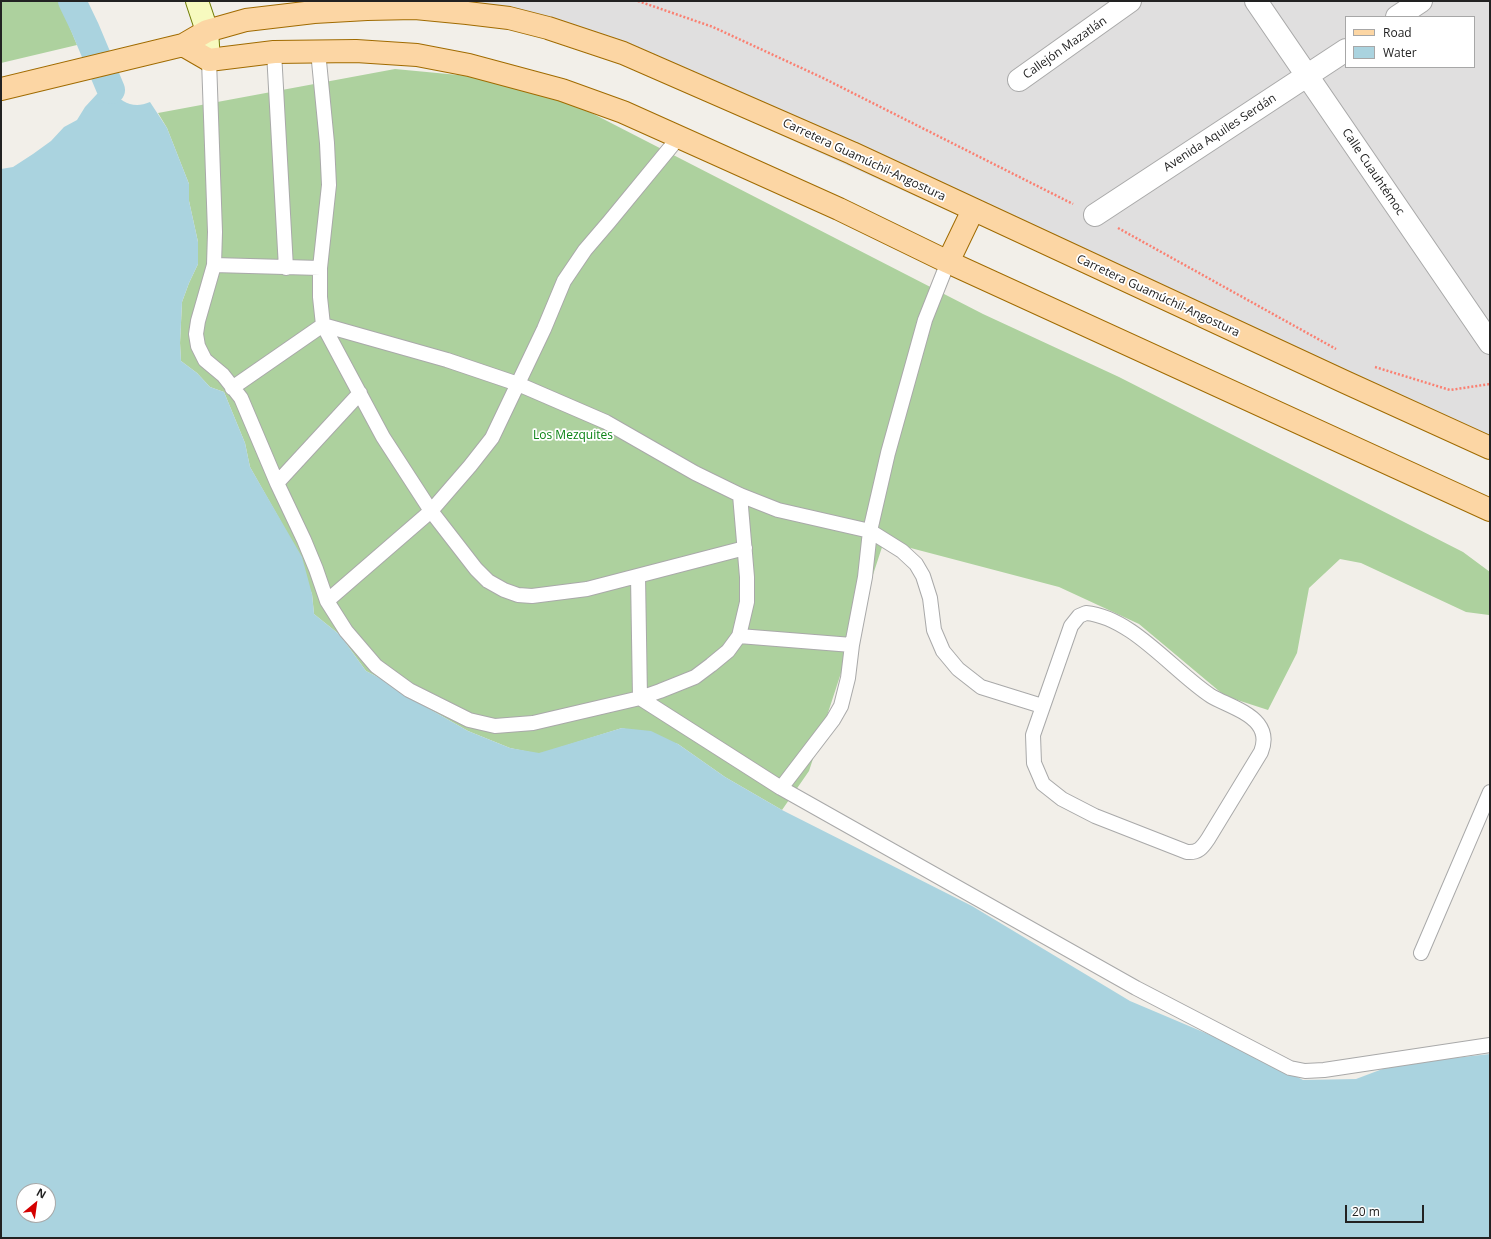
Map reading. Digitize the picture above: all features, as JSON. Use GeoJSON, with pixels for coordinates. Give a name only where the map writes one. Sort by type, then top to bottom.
{"type":"FeatureCollection","features":[{"type":"Feature","properties":{"kind":"main road","name":"Carretera Guamúchil-Angostura"},"geometry":{"type":"LineString","coordinates":[[1,89],[183,45],[206,31],[246,20],[314,12],[415,8],[509,18],[548,28],[630,56],[838,147],[1344,382],[1490,448]]}},
{"type":"Feature","properties":{"kind":"main road"},"geometry":{"type":"LineString","coordinates":[[183,45],[209,60],[274,52],[356,51],[416,55],[469,65],[562,90],[623,112],[832,206],[948,262],[1490,510]]}},
{"type":"Feature","properties":{"kind":"main road"},"geometry":{"type":"LineString","coordinates":[[948,262],[973,210]]}},
{"type":"Feature","properties":{"kind":"street"},"geometry":{"type":"LineString","coordinates":[[197,1],[206,31],[209,60]]}},
{"type":"Feature","properties":{"kind":"street","name":"Callejón Mazatlán"},"geometry":{"type":"LineString","coordinates":[[1019,80],[1130,1]]}},
{"type":"Feature","properties":{"kind":"street","name":"Calle Cuauhtémoc"},"geometry":{"type":"LineString","coordinates":[[1256,1],[1490,343]]}},
{"type":"Feature","properties":{"kind":"street"},"geometry":{"type":"LineString","coordinates":[[1398,16],[1421,1]]}},
{"type":"Feature","properties":{"kind":"street","name":"Avenida Aquiles Serdán"},"geometry":{"type":"LineString","coordinates":[[1095,215],[1345,51]]}},
{"type":"Feature","properties":{"kind":"lane"},"geometry":{"type":"LineString","coordinates":[[274,52],[286,268]]}},
{"type":"Feature","properties":{"kind":"lane"},"geometry":{"type":"LineString","coordinates":[[318,52],[327,143],[329,184],[320,268],[320,297],[324,325],[383,437],[431,511],[480,573],[488,581],[504,590],[518,595],[532,596],[588,589],[745,548]]}},
{"type":"Feature","properties":{"kind":"lane"},"geometry":{"type":"LineString","coordinates":[[209,60],[216,232],[214,265],[202,304],[196,334],[198,346],[205,360],[223,375],[240,398],[277,484],[304,540],[327,601],[346,631],[376,666],[409,690],[469,720],[495,726],[533,723],[640,698],[660,692],[695,677],[728,651],[739,636],[747,602],[745,548],[740,496]]}},
{"type":"Feature","properties":{"kind":"lane"},"geometry":{"type":"LineString","coordinates":[[327,601],[431,511],[492,438],[564,281],[584,250],[679,137]]}},
{"type":"Feature","properties":{"kind":"lane"},"geometry":{"type":"LineString","coordinates":[[781,788],[833,720],[840,706],[848,678],[852,645],[865,577],[870,531],[888,453],[925,320],[948,262]]}},
{"type":"Feature","properties":{"kind":"lane"},"geometry":{"type":"LineString","coordinates":[[214,265],[320,268]]}},
{"type":"Feature","properties":{"kind":"lane"},"geometry":{"type":"LineString","coordinates":[[324,325],[447,360],[518,384],[606,422],[740,496],[778,510],[870,531],[902,551],[916,564],[923,576],[930,598],[934,630],[944,651],[958,669],[981,687],[1042,706]]}},
{"type":"Feature","properties":{"kind":"lane"},"geometry":{"type":"LineString","coordinates":[[232,388],[324,325]]}},
{"type":"Feature","properties":{"kind":"lane"},"geometry":{"type":"LineString","coordinates":[[277,484],[360,394]]}},
{"type":"Feature","properties":{"kind":"lane"},"geometry":{"type":"LineString","coordinates":[[638,576],[640,698]]}},
{"type":"Feature","properties":{"kind":"lane"},"geometry":{"type":"LineString","coordinates":[[1086,613],[1095,614],[1128,629],[1194,684],[1212,696],[1253,718],[1264,733],[1264,745],[1205,844],[1197,852],[1187,852],[1095,816],[1062,799],[1043,784],[1034,763],[1033,734],[1042,706],[1070,626],[1079,616],[1086,613]]}},
{"type":"Feature","properties":{"kind":"lane"},"geometry":{"type":"LineString","coordinates":[[739,636],[852,645]]}},
{"type":"Feature","properties":{"kind":"lane"},"geometry":{"type":"LineString","coordinates":[[640,698],[781,788],[1136,988],[1290,1068],[1305,1071],[1324,1070],[1490,1045]]}},
{"type":"Feature","properties":{"kind":"lane"},"geometry":{"type":"LineString","coordinates":[[1421,953],[1490,792]]}},
{"type":"Feature","properties":{"kind":"path"},"geometry":{"type":"LineString","coordinates":[[638,1],[713,27],[816,75],[1095,215],[1339,350]]}},
{"type":"Feature","properties":{"kind":"path"},"geometry":{"type":"LineString","coordinates":[[1368,364],[1450,390],[1490,384]]}},
{"type":"Feature","properties":{"kind":"shaded area"},"geometry":{"type":"Polygon","coordinates":[[[439,1],[1490,1],[1490,457],[604,55],[439,1]]]}},
{"type":"Feature","properties":{"kind":"green space"},"geometry":{"type":"Polygon","coordinates":[[[1,1],[59,1],[77,45],[1,63],[1,1]]]}},
{"type":"Feature","properties":{"kind":"green space","name":"Los Mezquites"},"geometry":{"type":"Polygon","coordinates":[[[395,69],[490,78],[574,104],[983,314],[1119,377],[1463,552],[1490,572],[1490,614],[1466,612],[1361,563],[1340,559],[1309,588],[1297,653],[1268,710],[1225,696],[1139,624],[1059,587],[884,541],[809,771],[782,810],[725,777],[678,744],[622,728],[539,754],[510,748],[468,731],[426,707],[403,690],[366,671],[340,635],[314,614],[312,594],[280,520],[250,467],[245,443],[224,392],[210,387],[197,373],[181,361],[180,343],[182,302],[198,264],[198,242],[189,201],[189,184],[167,128],[158,113],[395,69]]]}},
{"type":"Feature","properties":{"kind":"water"},"geometry":{"type":"Polygon","coordinates":[[[111,90],[115,95],[129,104],[139,105],[150,102],[167,128],[189,184],[189,201],[198,242],[198,264],[182,302],[180,343],[181,361],[197,373],[210,387],[224,392],[245,443],[250,467],[302,557],[312,594],[314,614],[340,635],[366,671],[403,690],[426,707],[468,731],[510,748],[539,753],[622,728],[651,731],[678,744],[725,777],[782,810],[972,906],[1130,1001],[1241,1048],[1303,1080],[1356,1079],[1401,1062],[1490,1054],[1490,1238],[1,1238],[1,169],[13,167],[51,141],[64,127],[77,120],[85,107],[97,94],[111,90]]]}},
{"type":"Feature","properties":{"kind":"waterway"},"geometry":{"type":"LineString","coordinates":[[72,1],[111,90]]}}]}
